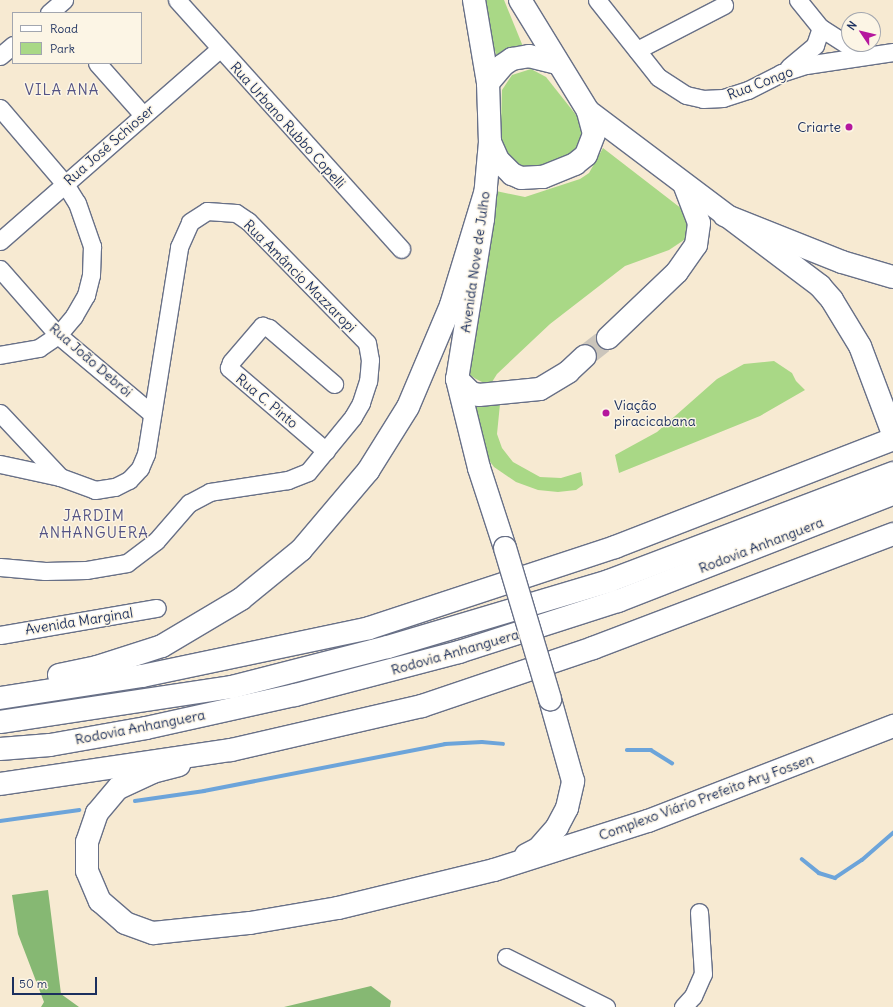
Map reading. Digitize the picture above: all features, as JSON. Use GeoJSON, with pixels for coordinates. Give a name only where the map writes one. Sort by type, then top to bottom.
{"type":"FeatureCollection","features":[{"type":"Feature","properties":{"kind":"main road","name":"Avenida Nove de Julho"},"geometry":{"type":"LineString","coordinates":[[457,379],[478,260],[490,142],[488,83],[474,0]]}},
{"type":"Feature","properties":{"kind":"main road"},"geometry":{"type":"LineString","coordinates":[[520,0],[557,63],[588,110],[684,185],[820,286],[832,300],[860,346],[893,434]]}},
{"type":"Feature","properties":{"kind":"main road"},"geometry":{"type":"LineString","coordinates":[[488,83],[504,65],[512,59],[529,56],[557,63]]}},
{"type":"Feature","properties":{"kind":"main road"},"geometry":{"type":"LineString","coordinates":[[490,142],[498,160],[512,174],[521,178],[543,177],[575,164],[586,155],[594,134],[588,110]]}},
{"type":"Feature","properties":{"kind":"main road"},"geometry":{"type":"LineString","coordinates":[[608,338],[677,272],[696,246],[699,224],[684,185]]}},
{"type":"Feature","properties":{"kind":"main road"},"geometry":{"type":"LineString","coordinates":[[0,685],[96,667],[162,646],[242,598],[301,550],[368,470],[408,407],[451,305],[486,190]]}},
{"type":"Feature","properties":{"kind":"main road"},"geometry":{"type":"LineString","coordinates":[[724,215],[842,262],[893,277]]}},
{"type":"Feature","properties":{"kind":"main road"},"geometry":{"type":"LineString","coordinates":[[457,379],[471,393],[479,395],[540,389],[568,372],[585,356]]}},
{"type":"Feature","properties":{"kind":"main road","name":"Complexo Viário Prefeito Ary Fossen"},"geometry":{"type":"LineString","coordinates":[[457,379],[479,468],[505,548],[573,781],[567,808],[557,827],[538,849],[494,870]]}},
{"type":"Feature","properties":{"kind":"main road"},"geometry":{"type":"LineString","coordinates":[[0,698],[142,676],[369,628],[615,547],[893,439]]}},
{"type":"Feature","properties":{"kind":"main road","name":"Rodovia Anhanguera"},"geometry":{"type":"LineString","coordinates":[[0,722],[232,687],[388,647],[609,581],[893,473]]}},
{"type":"Feature","properties":{"kind":"main road","name":"Rodovia Anhanguera"},"geometry":{"type":"LineString","coordinates":[[0,749],[50,745],[146,728],[295,695],[459,652],[618,601],[893,494]]}},
{"type":"Feature","properties":{"kind":"main road"},"geometry":{"type":"LineString","coordinates":[[0,784],[231,750],[429,704],[593,648],[893,534]]}},
{"type":"Feature","properties":{"kind":"main road","name":"Complexo Viário Prefeito Ary Fossen"},"geometry":{"type":"LineString","coordinates":[[231,750],[153,772],[118,788],[98,813],[87,842],[87,871],[100,900],[125,923],[153,933],[250,923],[338,908],[494,870],[648,821],[893,726]]}},
{"type":"Feature","properties":{"kind":"street"},"geometry":{"type":"LineString","coordinates":[[48,9],[64,0]]}},
{"type":"Feature","properties":{"kind":"street","name":"Rua Urbano Rubbo Copelli"},"geometry":{"type":"LineString","coordinates":[[177,0],[219,49],[400,249]]}},
{"type":"Feature","properties":{"kind":"street","name":"Rua Congo"},"geometry":{"type":"LineString","coordinates":[[597,0],[658,77],[686,95],[703,99],[723,98],[748,90],[781,73],[806,65],[863,55],[893,52]]}},
{"type":"Feature","properties":{"kind":"street"},"geometry":{"type":"LineString","coordinates":[[798,0],[821,28],[863,55]]}},
{"type":"Feature","properties":{"kind":"street"},"geometry":{"type":"LineString","coordinates":[[637,50],[724,5]]}},
{"type":"Feature","properties":{"kind":"street"},"geometry":{"type":"LineString","coordinates":[[781,73],[815,44],[821,28]]}},
{"type":"Feature","properties":{"kind":"street"},"geometry":{"type":"LineString","coordinates":[[0,56],[12,46]]}},
{"type":"Feature","properties":{"kind":"street","name":"Rua José Schioser"},"geometry":{"type":"LineString","coordinates":[[0,241],[219,49]]}},
{"type":"Feature","properties":{"kind":"street"},"geometry":{"type":"LineString","coordinates":[[98,64],[143,115]]}},
{"type":"Feature","properties":{"kind":"street"},"geometry":{"type":"LineString","coordinates":[[0,108],[65,184],[77,203],[92,246],[91,275],[86,294],[74,316],[58,335],[39,348],[0,355]]}},
{"type":"Feature","properties":{"kind":"street","name":"Rua Amâncio Mazzaropi"},"geometry":{"type":"LineString","coordinates":[[0,464],[60,477],[95,490],[115,487],[129,480],[140,468],[146,454],[179,247],[190,222],[207,211],[236,213],[248,221],[367,343],[370,360],[368,381],[361,403],[326,451]]}},
{"type":"Feature","properties":{"kind":"street","name":"Rua João Debrói"},"geometry":{"type":"LineString","coordinates":[[0,269],[58,335],[152,414]]}},
{"type":"Feature","properties":{"kind":"street","name":"Rua C. Pinto"},"geometry":{"type":"LineString","coordinates":[[326,451],[229,368],[231,362],[262,326],[269,328],[334,384]]}},
{"type":"Feature","properties":{"kind":"street"},"geometry":{"type":"LineString","coordinates":[[0,413],[60,477]]}},
{"type":"Feature","properties":{"kind":"street"},"geometry":{"type":"LineString","coordinates":[[0,566],[31,571],[79,570],[127,563],[156,540],[188,503],[210,492],[288,480],[308,472],[326,451]]}},
{"type":"Feature","properties":{"kind":"street","name":"Avenida Marginal"},"geometry":{"type":"LineString","coordinates":[[0,635],[157,608]]}},
{"type":"Feature","properties":{"kind":"street"},"geometry":{"type":"LineString","coordinates":[[683,1007],[693,996],[703,974],[699,912]]}},
{"type":"Feature","properties":{"kind":"street"},"geometry":{"type":"LineString","coordinates":[[506,957],[606,1007]]}},
{"type":"Feature","properties":{"kind":"green space"},"geometry":{"type":"Polygon","coordinates":[[[479,0],[504,0],[524,49],[497,57],[479,0]]]}},
{"type":"Feature","properties":{"kind":"green space"},"geometry":{"type":"Polygon","coordinates":[[[531,69],[546,77],[588,130],[581,149],[529,174],[500,155],[502,90],[512,75],[531,69]]]}},
{"type":"Feature","properties":{"kind":"green space"},"geometry":{"type":"Polygon","coordinates":[[[603,148],[682,209],[688,221],[690,236],[669,250],[625,266],[550,324],[497,374],[492,382],[484,383],[476,379],[467,373],[496,191],[525,197],[580,179],[589,173],[603,148]]]}},
{"type":"Feature","properties":{"kind":"green space"},"geometry":{"type":"Polygon","coordinates":[[[774,361],[792,373],[796,381],[805,390],[760,416],[619,473],[615,455],[657,432],[717,379],[744,364],[774,361]]]}},
{"type":"Feature","properties":{"kind":"green space"},"geometry":{"type":"Polygon","coordinates":[[[467,403],[485,406],[500,404],[497,434],[502,448],[513,462],[540,477],[561,478],[581,472],[583,485],[576,490],[558,492],[538,490],[516,482],[494,467],[479,447],[467,403]]]}},
{"type":"Feature","properties":{"kind":"green space"},"geometry":{"type":"Polygon","coordinates":[[[48,890],[61,994],[79,1007],[41,1007],[44,1002],[18,934],[12,895],[48,890]]]}},
{"type":"Feature","properties":{"kind":"green space"},"geometry":{"type":"Polygon","coordinates":[[[371,986],[391,1001],[390,1007],[284,1007],[371,986]]]}},
{"type":"Feature","properties":{"kind":"waterway"},"geometry":{"type":"LineString","coordinates":[[135,801],[204,791],[445,744],[482,742],[503,744]]}},
{"type":"Feature","properties":{"kind":"waterway"},"geometry":{"type":"LineString","coordinates":[[627,750],[651,750],[672,763]]}},
{"type":"Feature","properties":{"kind":"waterway"},"geometry":{"type":"LineString","coordinates":[[0,821],[79,810]]}},
{"type":"Feature","properties":{"kind":"waterway"},"geometry":{"type":"LineString","coordinates":[[802,859],[819,873],[835,878],[862,860],[893,833]]}},
{"type":"Feature","properties":{"kind":"tunnel"},"geometry":{"type":"LineString","coordinates":[[585,356],[608,338]]}},
{"type":"Feature","properties":{"kind":"place","name":"Criarte"},"geometry":{"type":"Point","coordinates":[849,127]}},
{"type":"Feature","properties":{"kind":"place","name":"Viação piracicabana"},"geometry":{"type":"Point","coordinates":[606,413]}},
{"type":"Feature","properties":{"kind":"district","name":"VILA ANA"},"geometry":{"type":"Point","coordinates":[62,90]}},
{"type":"Feature","properties":{"kind":"district","name":"JARDIM ANHANGUERA"},"geometry":{"type":"Point","coordinates":[94,524]}}]}
